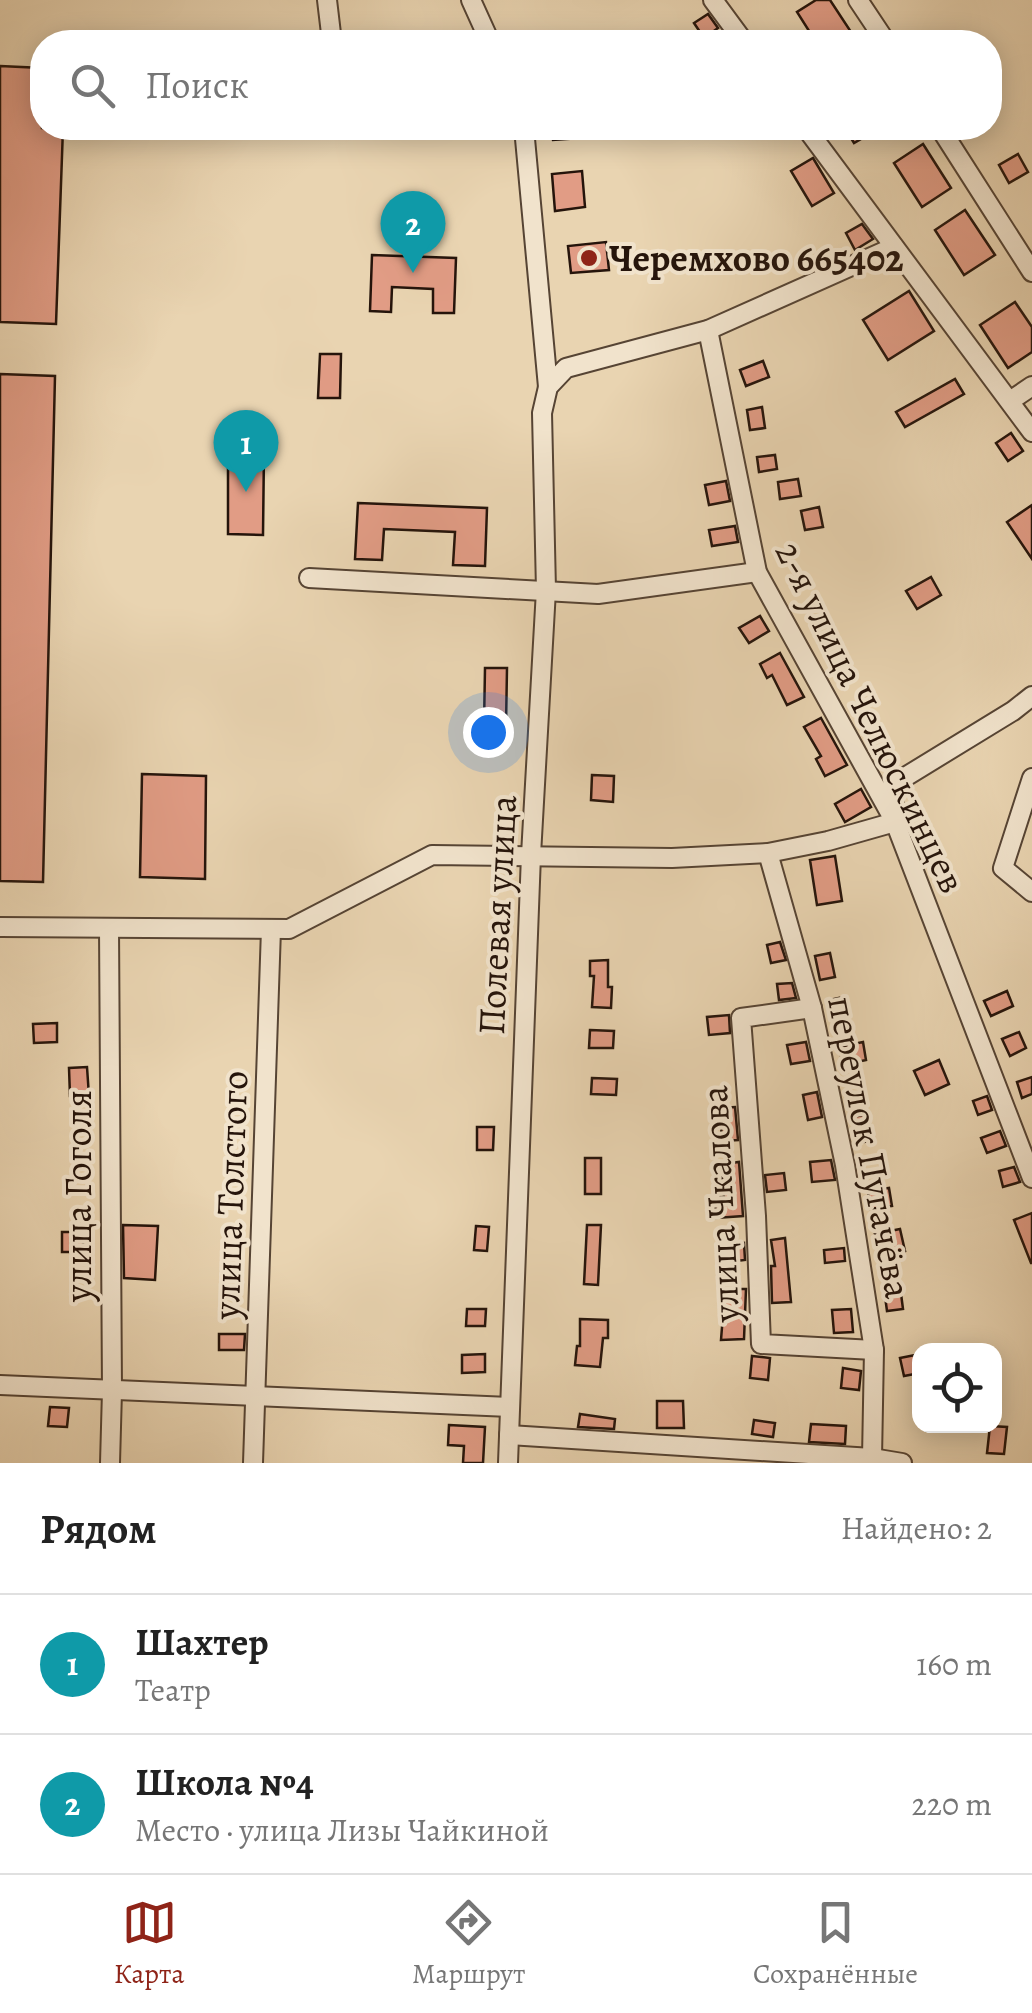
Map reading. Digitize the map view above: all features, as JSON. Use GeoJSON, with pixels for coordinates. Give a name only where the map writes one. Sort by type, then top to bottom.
{"type":"FeatureCollection","features":[{"type":"Feature","properties":{"kind":"street"},"geometry":{"type":"LineString","coordinates":[[327,0],[331,30]]}},
{"type":"Feature","properties":{"kind":"street"},"geometry":{"type":"LineString","coordinates":[[471,0],[485,30]]}},
{"type":"Feature","properties":{"kind":"street"},"geometry":{"type":"LineString","coordinates":[[713,0],[735,30]]}},
{"type":"Feature","properties":{"kind":"street"},"geometry":{"type":"LineString","coordinates":[[858,0],[878,30]]}},
{"type":"Feature","properties":{"kind":"street","name":"Полевая улица"},"geometry":{"type":"LineString","coordinates":[[508,1463],[531,855],[546,590],[542,413],[548,387],[525,140]]}},
{"type":"Feature","properties":{"kind":"street"},"geometry":{"type":"LineString","coordinates":[[815,140],[1032,432]]}},
{"type":"Feature","properties":{"kind":"street"},"geometry":{"type":"LineString","coordinates":[[948,140],[1032,272]]}},
{"type":"Feature","properties":{"kind":"street"},"geometry":{"type":"LineString","coordinates":[[548,387],[566,368],[708,330],[894,247]]}},
{"type":"Feature","properties":{"kind":"street","name":"2-я улица Челюскинцев"},"geometry":{"type":"LineString","coordinates":[[708,330],[757,572],[894,822],[1032,1178]]}},
{"type":"Feature","properties":{"kind":"street"},"geometry":{"type":"LineString","coordinates":[[1010,400],[1032,386]]}},
{"type":"Feature","properties":{"kind":"street"},"geometry":{"type":"LineString","coordinates":[[308,578],[598,594],[757,572]]}},
{"type":"Feature","properties":{"kind":"street"},"geometry":{"type":"LineString","coordinates":[[0,927],[289,929],[432,855],[672,858],[768,853],[828,842],[894,822],[892,786],[1032,696]]}},
{"type":"Feature","properties":{"kind":"street"},"geometry":{"type":"LineString","coordinates":[[1032,778],[1003,868],[1032,892]]}},
{"type":"Feature","properties":{"kind":"street","name":"переулок Пугачёва"},"geometry":{"type":"LineString","coordinates":[[768,853],[812,1008],[845,1166],[874,1350],[872,1458]]}},
{"type":"Feature","properties":{"kind":"street","name":"улица Гоголя"},"geometry":{"type":"LineString","coordinates":[[109,928],[110,1463]]}},
{"type":"Feature","properties":{"kind":"street","name":"улица Толстого"},"geometry":{"type":"LineString","coordinates":[[254,1463],[271,929]]}},
{"type":"Feature","properties":{"kind":"street","name":"улица Чкалова"},"geometry":{"type":"LineString","coordinates":[[812,1008],[741,1018],[756,1216],[760,1344],[874,1350]]}},
{"type":"Feature","properties":{"kind":"street"},"geometry":{"type":"LineString","coordinates":[[0,1385],[510,1407]]}},
{"type":"Feature","properties":{"kind":"street"},"geometry":{"type":"LineString","coordinates":[[509,1436],[902,1463]]}},
{"type":"Feature","properties":{"kind":"building"},"geometry":{"type":"Polygon","coordinates":[[[816,0],[830,0],[850,30],[808,30],[797,12],[816,0]]]}},
{"type":"Feature","properties":{"kind":"building"},"geometry":{"type":"Polygon","coordinates":[[[708,14],[718,28],[699,30],[694,23],[708,14]]]}},
{"type":"Feature","properties":{"kind":"building"},"geometry":{"type":"Polygon","coordinates":[[[0,66],[30,67],[30,140],[63,140],[56,324],[0,322],[0,66]]]}},
{"type":"Feature","properties":{"kind":"building"},"geometry":{"type":"Polygon","coordinates":[[[923,144],[951,188],[922,207],[894,163],[923,144]]]}},
{"type":"Feature","properties":{"kind":"building"},"geometry":{"type":"Polygon","coordinates":[[[1018,154],[1028,172],[1009,183],[999,165],[1018,154]]]}},
{"type":"Feature","properties":{"kind":"building"},"geometry":{"type":"Polygon","coordinates":[[[813,158],[834,193],[812,206],[791,171],[813,158]]]}},
{"type":"Feature","properties":{"kind":"building"},"geometry":{"type":"Polygon","coordinates":[[[582,171],[585,207],[555,211],[552,174],[582,171]]]}},
{"type":"Feature","properties":{"kind":"building"},"geometry":{"type":"Polygon","coordinates":[[[965,210],[995,255],[964,275],[935,230],[965,210]]]}},
{"type":"Feature","properties":{"kind":"building"},"geometry":{"type":"Polygon","coordinates":[[[862,224],[873,239],[855,250],[846,233],[862,224]]]}},
{"type":"Feature","properties":{"kind":"building","name":"Черемхово 665402"},"geometry":{"type":"Polygon","coordinates":[[[606,242],[609,270],[571,273],[568,246],[606,242]]]}},
{"type":"Feature","properties":{"kind":"building"},"geometry":{"type":"Polygon","coordinates":[[[372,255],[456,258],[454,313],[433,313],[433,289],[392,287],[391,312],[370,311],[372,255]]]}},
{"type":"Feature","properties":{"kind":"building"},"geometry":{"type":"Polygon","coordinates":[[[909,291],[934,331],[888,360],[863,320],[909,291]]]}},
{"type":"Feature","properties":{"kind":"building"},"geometry":{"type":"Polygon","coordinates":[[[1015,302],[1032,327],[1032,352],[1008,368],[980,325],[1015,302]]]}},
{"type":"Feature","properties":{"kind":"building"},"geometry":{"type":"Polygon","coordinates":[[[320,354],[341,354],[340,398],[318,398],[320,354]]]}},
{"type":"Feature","properties":{"kind":"building"},"geometry":{"type":"Polygon","coordinates":[[[763,361],[769,377],[746,386],[740,370],[763,361]]]}},
{"type":"Feature","properties":{"kind":"building"},"geometry":{"type":"Polygon","coordinates":[[[0,374],[55,376],[43,882],[0,881],[0,374]]]}},
{"type":"Feature","properties":{"kind":"building"},"geometry":{"type":"Polygon","coordinates":[[[955,379],[964,394],[905,427],[896,412],[955,379]]]}},
{"type":"Feature","properties":{"kind":"building"},"geometry":{"type":"Polygon","coordinates":[[[762,407],[765,428],[750,430],[747,410],[762,407]]]}},
{"type":"Feature","properties":{"kind":"building"},"geometry":{"type":"Polygon","coordinates":[[[1011,433],[1023,451],[1008,461],[996,443],[1011,433]]]}},
{"type":"Feature","properties":{"kind":"building"},"geometry":{"type":"Polygon","coordinates":[[[228,450],[264,450],[263,535],[228,534],[228,450]]]}},
{"type":"Feature","properties":{"kind":"building"},"geometry":{"type":"Polygon","coordinates":[[[775,455],[777,469],[759,472],[757,457],[775,455]]]}},
{"type":"Feature","properties":{"kind":"building"},"geometry":{"type":"Polygon","coordinates":[[[798,479],[801,496],[780,499],[778,482],[798,479]]]}},
{"type":"Feature","properties":{"kind":"building"},"geometry":{"type":"Polygon","coordinates":[[[726,481],[730,501],[709,505],[705,485],[726,481]]]}},
{"type":"Feature","properties":{"kind":"building"},"geometry":{"type":"Polygon","coordinates":[[[358,503],[487,508],[485,566],[453,565],[455,532],[384,529],[382,560],[355,559],[358,503]]]}},
{"type":"Feature","properties":{"kind":"building"},"geometry":{"type":"Polygon","coordinates":[[[1032,505],[1032,559],[1007,522],[1032,505]]]}},
{"type":"Feature","properties":{"kind":"building"},"geometry":{"type":"Polygon","coordinates":[[[819,507],[823,527],[805,530],[801,511],[819,507]]]}},
{"type":"Feature","properties":{"kind":"building"},"geometry":{"type":"Polygon","coordinates":[[[735,526],[738,542],[712,546],[709,530],[735,526]]]}},
{"type":"Feature","properties":{"kind":"building"},"geometry":{"type":"Polygon","coordinates":[[[931,577],[941,595],[917,609],[906,591],[931,577]]]}},
{"type":"Feature","properties":{"kind":"building"},"geometry":{"type":"Polygon","coordinates":[[[760,616],[769,631],[749,643],[739,628],[760,616]]]}},
{"type":"Feature","properties":{"kind":"building"},"geometry":{"type":"Polygon","coordinates":[[[780,653],[804,697],[787,705],[772,675],[767,678],[760,664],[780,653]]]}},
{"type":"Feature","properties":{"kind":"building"},"geometry":{"type":"Polygon","coordinates":[[[485,668],[507,668],[506,726],[484,725],[485,668]]]}},
{"type":"Feature","properties":{"kind":"building"},"geometry":{"type":"Polygon","coordinates":[[[821,718],[847,765],[825,776],[816,759],[821,756],[804,727],[821,718]]]}},
{"type":"Feature","properties":{"kind":"building"},"geometry":{"type":"Polygon","coordinates":[[[142,774],[206,776],[205,879],[140,877],[142,774]]]}},
{"type":"Feature","properties":{"kind":"building"},"geometry":{"type":"Polygon","coordinates":[[[592,775],[614,776],[613,802],[591,800],[592,775]]]}},
{"type":"Feature","properties":{"kind":"building"},"geometry":{"type":"Polygon","coordinates":[[[861,789],[871,807],[845,822],[835,804],[861,789]]]}},
{"type":"Feature","properties":{"kind":"building"},"geometry":{"type":"Polygon","coordinates":[[[835,856],[842,901],[817,905],[810,860],[835,856]]]}},
{"type":"Feature","properties":{"kind":"building"},"geometry":{"type":"Polygon","coordinates":[[[780,942],[786,960],[771,963],[767,945],[780,942]]]}},
{"type":"Feature","properties":{"kind":"building"},"geometry":{"type":"Polygon","coordinates":[[[830,953],[835,977],[820,980],[815,956],[830,953]]]}},
{"type":"Feature","properties":{"kind":"building"},"geometry":{"type":"Polygon","coordinates":[[[608,960],[611,1008],[592,1007],[594,976],[590,976],[590,961],[608,960]]]}},
{"type":"Feature","properties":{"kind":"building"},"geometry":{"type":"Polygon","coordinates":[[[792,983],[796,998],[779,1000],[777,984],[792,983]]]}},
{"type":"Feature","properties":{"kind":"building"},"geometry":{"type":"Polygon","coordinates":[[[1007,991],[1013,1006],[991,1016],[984,1001],[1007,991]]]}},
{"type":"Feature","properties":{"kind":"building"},"geometry":{"type":"Polygon","coordinates":[[[843,997],[848,1014],[835,1017],[830,1000],[843,997]]]}},
{"type":"Feature","properties":{"kind":"building"},"geometry":{"type":"Polygon","coordinates":[[[729,1015],[730,1033],[709,1035],[707,1017],[729,1015]]]}},
{"type":"Feature","properties":{"kind":"building"},"geometry":{"type":"Polygon","coordinates":[[[57,1023],[57,1042],[34,1043],[33,1024],[57,1023]]]}},
{"type":"Feature","properties":{"kind":"building"},"geometry":{"type":"Polygon","coordinates":[[[590,1030],[614,1031],[613,1048],[589,1048],[590,1030]]]}},
{"type":"Feature","properties":{"kind":"building"},"geometry":{"type":"Polygon","coordinates":[[[1019,1032],[1026,1048],[1010,1056],[1002,1039],[1019,1032]]]}},
{"type":"Feature","properties":{"kind":"building"},"geometry":{"type":"Polygon","coordinates":[[[806,1042],[810,1061],[791,1064],[787,1045],[806,1042]]]}},
{"type":"Feature","properties":{"kind":"building"},"geometry":{"type":"Polygon","coordinates":[[[863,1042],[866,1060],[843,1065],[839,1047],[863,1042]]]}},
{"type":"Feature","properties":{"kind":"building"},"geometry":{"type":"Polygon","coordinates":[[[939,1060],[949,1084],[925,1095],[914,1071],[939,1060]]]}},
{"type":"Feature","properties":{"kind":"building"},"geometry":{"type":"Polygon","coordinates":[[[87,1067],[89,1096],[70,1096],[69,1068],[87,1067]]]}},
{"type":"Feature","properties":{"kind":"building"},"geometry":{"type":"Polygon","coordinates":[[[1032,1077],[1032,1094],[1022,1098],[1017,1082],[1032,1077]]]}},
{"type":"Feature","properties":{"kind":"building"},"geometry":{"type":"Polygon","coordinates":[[[592,1078],[617,1079],[616,1095],[591,1094],[592,1078]]]}},
{"type":"Feature","properties":{"kind":"building"},"geometry":{"type":"Polygon","coordinates":[[[817,1092],[822,1117],[808,1120],[803,1095],[817,1092]]]}},
{"type":"Feature","properties":{"kind":"building"},"geometry":{"type":"Polygon","coordinates":[[[987,1096],[992,1110],[978,1115],[973,1101],[987,1096]]]}},
{"type":"Feature","properties":{"kind":"building"},"geometry":{"type":"Polygon","coordinates":[[[735,1107],[738,1140],[722,1141],[720,1108],[735,1107]]]}},
{"type":"Feature","properties":{"kind":"building"},"geometry":{"type":"Polygon","coordinates":[[[868,1114],[873,1140],[859,1143],[853,1117],[868,1114]]]}},
{"type":"Feature","properties":{"kind":"building"},"geometry":{"type":"Polygon","coordinates":[[[477,1127],[494,1127],[493,1150],[477,1150],[477,1127]]]}},
{"type":"Feature","properties":{"kind":"building"},"geometry":{"type":"Polygon","coordinates":[[[1000,1131],[1006,1146],[987,1153],[981,1138],[1000,1131]]]}},
{"type":"Feature","properties":{"kind":"building"},"geometry":{"type":"Polygon","coordinates":[[[585,1158],[601,1158],[601,1194],[585,1194],[585,1158]]]}},
{"type":"Feature","properties":{"kind":"building"},"geometry":{"type":"Polygon","coordinates":[[[831,1160],[835,1180],[812,1182],[810,1162],[831,1160]]]}},
{"type":"Feature","properties":{"kind":"building"},"geometry":{"type":"Polygon","coordinates":[[[739,1162],[743,1216],[716,1218],[715,1197],[724,1197],[721,1164],[739,1162]]]}},
{"type":"Feature","properties":{"kind":"building"},"geometry":{"type":"Polygon","coordinates":[[[1014,1167],[1020,1182],[1003,1187],[999,1171],[1014,1167]]]}},
{"type":"Feature","properties":{"kind":"building"},"geometry":{"type":"Polygon","coordinates":[[[784,1173],[786,1190],[767,1192],[765,1175],[784,1173]]]}},
{"type":"Feature","properties":{"kind":"building"},"geometry":{"type":"Polygon","coordinates":[[[889,1188],[892,1206],[870,1209],[868,1191],[889,1188]]]}},
{"type":"Feature","properties":{"kind":"building"},"geometry":{"type":"Polygon","coordinates":[[[1032,1213],[1032,1263],[1031,1263],[1014,1220],[1032,1213]]]}},
{"type":"Feature","properties":{"kind":"building"},"geometry":{"type":"Polygon","coordinates":[[[123,1225],[158,1226],[155,1280],[124,1278],[123,1225]]]}},
{"type":"Feature","properties":{"kind":"building"},"geometry":{"type":"Polygon","coordinates":[[[587,1225],[601,1225],[598,1285],[584,1284],[587,1225]]]}},
{"type":"Feature","properties":{"kind":"building"},"geometry":{"type":"Polygon","coordinates":[[[476,1226],[489,1227],[487,1251],[474,1250],[476,1226]]]}},
{"type":"Feature","properties":{"kind":"building"},"geometry":{"type":"Polygon","coordinates":[[[900,1229],[905,1251],[880,1256],[875,1234],[900,1229]]]}},
{"type":"Feature","properties":{"kind":"building"},"geometry":{"type":"Polygon","coordinates":[[[62,1232],[83,1232],[83,1252],[62,1252],[62,1232]]]}},
{"type":"Feature","properties":{"kind":"building"},"geometry":{"type":"Polygon","coordinates":[[[785,1238],[791,1302],[772,1303],[771,1266],[775,1266],[771,1240],[785,1238]]]}},
{"type":"Feature","properties":{"kind":"building"},"geometry":{"type":"Polygon","coordinates":[[[744,1243],[745,1260],[727,1262],[725,1245],[744,1243]]]}},
{"type":"Feature","properties":{"kind":"building"},"geometry":{"type":"Polygon","coordinates":[[[844,1248],[845,1261],[825,1263],[824,1250],[844,1248]]]}},
{"type":"Feature","properties":{"kind":"building"},"geometry":{"type":"Polygon","coordinates":[[[900,1286],[903,1309],[887,1311],[884,1289],[900,1286]]]}},
{"type":"Feature","properties":{"kind":"building"},"geometry":{"type":"Polygon","coordinates":[[[725,1289],[746,1289],[744,1339],[721,1340],[725,1289]]]}},
{"type":"Feature","properties":{"kind":"building"},"geometry":{"type":"Polygon","coordinates":[[[467,1309],[486,1309],[485,1326],[466,1326],[467,1309]]]}},
{"type":"Feature","properties":{"kind":"building"},"geometry":{"type":"Polygon","coordinates":[[[851,1309],[853,1332],[834,1333],[832,1310],[851,1309]]]}},
{"type":"Feature","properties":{"kind":"building"},"geometry":{"type":"Polygon","coordinates":[[[580,1319],[608,1320],[608,1338],[603,1338],[600,1367],[575,1365],[580,1319]]]}},
{"type":"Feature","properties":{"kind":"building"},"geometry":{"type":"Polygon","coordinates":[[[219,1334],[245,1334],[244,1350],[219,1350],[219,1334]]]}},
{"type":"Feature","properties":{"kind":"building"},"geometry":{"type":"Polygon","coordinates":[[[485,1354],[485,1372],[462,1373],[462,1355],[485,1354]]]}},
{"type":"Feature","properties":{"kind":"building"},"geometry":{"type":"Polygon","coordinates":[[[752,1356],[770,1358],[768,1380],[750,1378],[752,1356]]]}},
{"type":"Feature","properties":{"kind":"building"},"geometry":{"type":"Polygon","coordinates":[[[912,1356],[912,1374],[904,1376],[900,1358],[912,1356]]]}},
{"type":"Feature","properties":{"kind":"building"},"geometry":{"type":"Polygon","coordinates":[[[843,1368],[861,1371],[859,1390],[841,1388],[843,1368]]]}},
{"type":"Feature","properties":{"kind":"building"},"geometry":{"type":"Polygon","coordinates":[[[657,1401],[683,1401],[684,1428],[657,1428],[657,1401]]]}},
{"type":"Feature","properties":{"kind":"building"},"geometry":{"type":"Polygon","coordinates":[[[50,1407],[69,1408],[67,1427],[48,1426],[50,1407]]]}},
{"type":"Feature","properties":{"kind":"building"},"geometry":{"type":"Polygon","coordinates":[[[580,1414],[615,1419],[614,1429],[578,1427],[580,1414]]]}},
{"type":"Feature","properties":{"kind":"building"},"geometry":{"type":"Polygon","coordinates":[[[754,1420],[775,1423],[773,1437],[752,1434],[754,1420]]]}},
{"type":"Feature","properties":{"kind":"building"},"geometry":{"type":"Polygon","coordinates":[[[811,1424],[846,1426],[845,1444],[809,1442],[811,1424]]]}},
{"type":"Feature","properties":{"kind":"building"},"geometry":{"type":"Polygon","coordinates":[[[449,1425],[485,1427],[483,1463],[463,1463],[464,1446],[448,1445],[449,1425]]]}},
{"type":"Feature","properties":{"kind":"building"},"geometry":{"type":"Polygon","coordinates":[[[1002,1427],[1007,1427],[1004,1454],[987,1453],[989,1433],[1002,1433],[1002,1427]]]}},
{"type":"Feature","properties":{"kind":"place","name":"Черемхово 665402"},"geometry":{"type":"Point","coordinates":[589,258]}},
{"type":"Feature","properties":{"kind":"place","name":"Школа №4"},"geometry":{"type":"Point","coordinates":[413,273]}},
{"type":"Feature","properties":{"kind":"place","name":"Шахтер"},"geometry":{"type":"Point","coordinates":[246,492]}}]}
